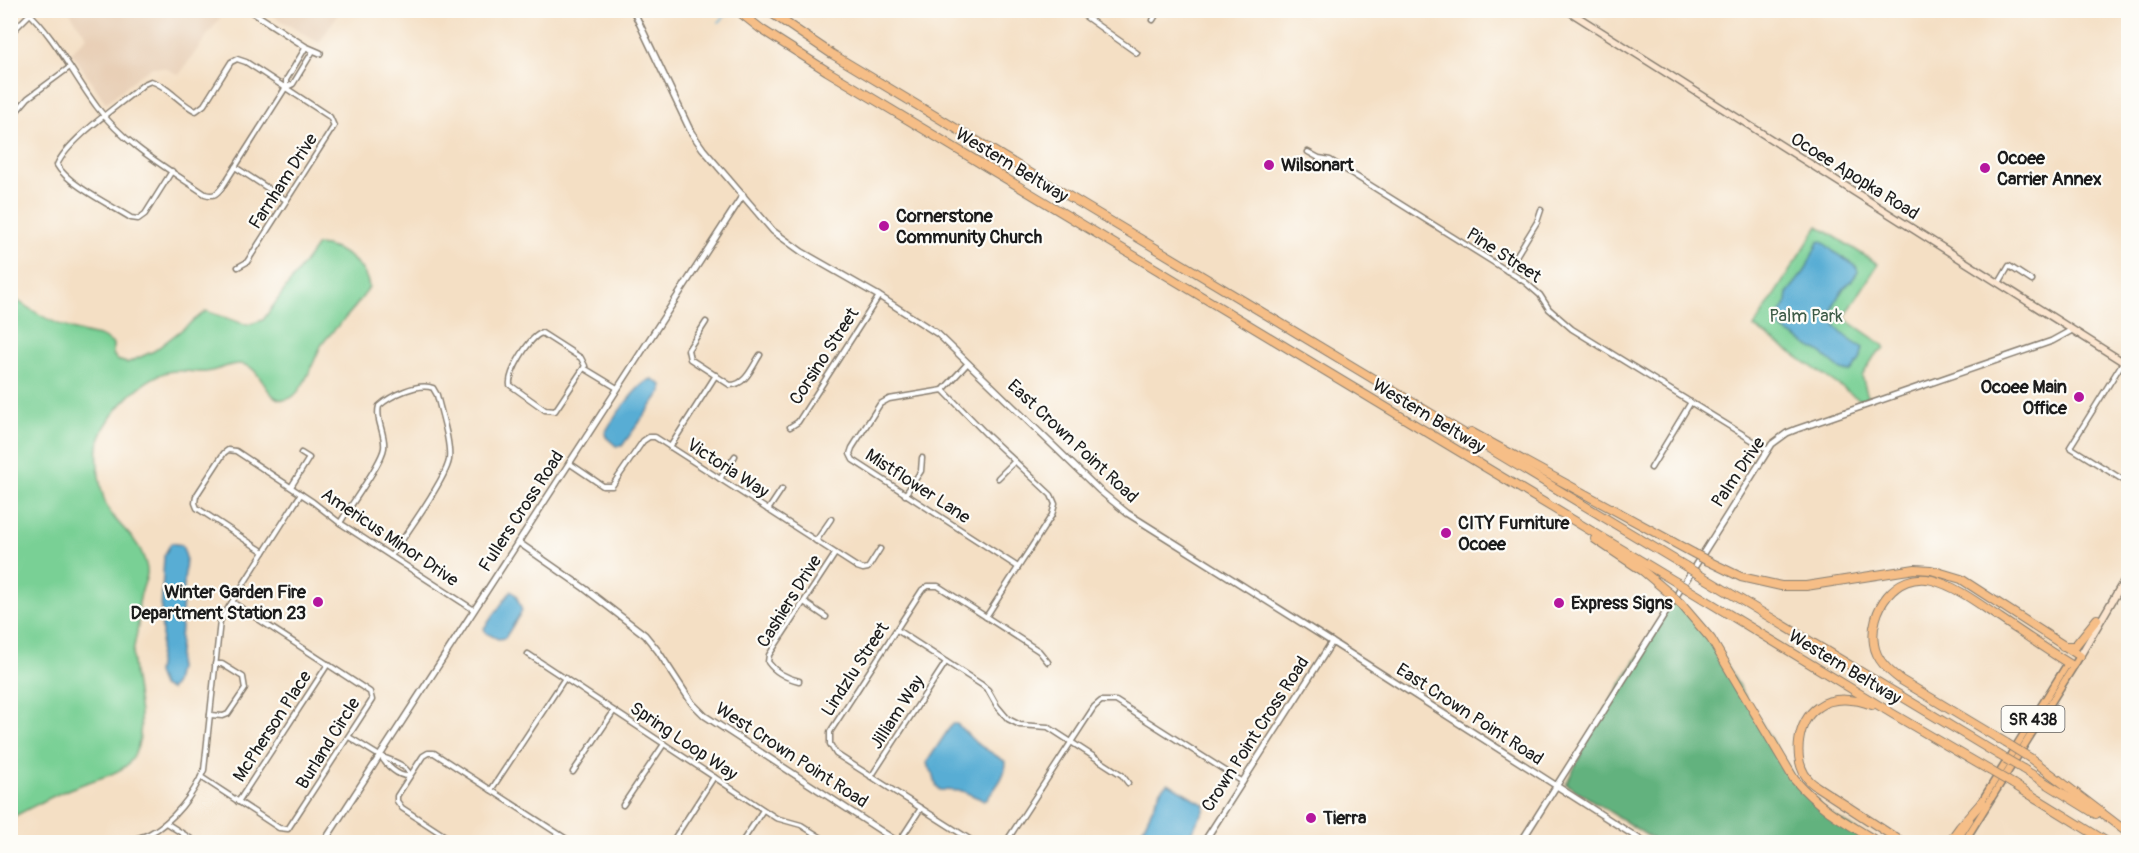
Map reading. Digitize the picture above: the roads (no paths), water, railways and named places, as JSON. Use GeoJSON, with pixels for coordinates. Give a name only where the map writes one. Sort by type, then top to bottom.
{"type":"FeatureCollection","features":[{"type":"Feature","properties":{"kind":"highway","name":"Western Beltway"},"geometry":{"type":"LineString","coordinates":[[767,10],[832,54],[2128,833]]}},
{"type":"Feature","properties":{"kind":"highway","name":"Western Beltway"},"geometry":{"type":"LineString","coordinates":[[740,13],[790,48],[1893,714],[2013,784],[2107,843]]}},
{"type":"Feature","properties":{"kind":"highway"},"geometry":{"type":"LineString","coordinates":[[1370,377],[1741,577],[1781,586],[1806,586],[1915,569],[1945,573],[1961,579],[2077,654]]}},
{"type":"Feature","properties":{"kind":"highway"},"geometry":{"type":"LineString","coordinates":[[1530,494],[1643,572],[1681,604],[1711,639],[1794,779],[1811,799],[1829,813],[1878,843]]}},
{"type":"Feature","properties":{"kind":"highway"},"geometry":{"type":"LineString","coordinates":[[2071,664],[1983,606],[1935,581],[1923,579],[1902,583],[1881,603],[1874,624],[1874,646],[1886,668],[1901,680],[2030,758],[2128,833]]}},
{"type":"Feature","properties":{"kind":"highway"},"geometry":{"type":"LineString","coordinates":[[2062,646],[2075,646],[2097,619]]}},
{"type":"Feature","properties":{"kind":"highway"},"geometry":{"type":"LineString","coordinates":[[1893,714],[1866,703],[1848,700],[1834,701],[1818,707],[1805,721],[1800,734],[1798,752],[1808,779],[1902,843]]}},
{"type":"Feature","properties":{"kind":"highway"},"geometry":{"type":"LineString","coordinates":[[1949,843],[1982,802]]}},
{"type":"Feature","properties":{"kind":"main road","name":"Ocoee Apopka Road"},"geometry":{"type":"LineString","coordinates":[[1567,10],[2126,363]]}},
{"type":"Feature","properties":{"kind":"main road"},"geometry":{"type":"LineString","coordinates":[[2126,363],[2128,353]]}},
{"type":"Feature","properties":{"kind":"main road","name":"SR 438"},"geometry":{"type":"LineString","coordinates":[[2077,654],[2128,574]]}},
{"type":"Feature","properties":{"kind":"main road","name":"SR 438"},"geometry":{"type":"LineString","coordinates":[[2001,778],[2097,619],[2114,597]]}},
{"type":"Feature","properties":{"kind":"main road"},"geometry":{"type":"LineString","coordinates":[[1956,843],[1982,802],[2001,778]]}},
{"type":"Feature","properties":{"kind":"main road"},"geometry":{"type":"LineString","coordinates":[[1964,843],[2001,778]]}},
{"type":"Feature","properties":{"kind":"street"},"geometry":{"type":"LineString","coordinates":[[249,10],[317,52],[293,84],[286,87]]}},
{"type":"Feature","properties":{"kind":"street","name":"East Crown Point Road"},"geometry":{"type":"LineString","coordinates":[[633,10],[691,132],[773,231],[786,242],[879,296],[938,334],[1112,502],[1644,843]]}},
{"type":"Feature","properties":{"kind":"street"},"geometry":{"type":"LineString","coordinates":[[1076,10],[1137,52]]}},
{"type":"Feature","properties":{"kind":"street"},"geometry":{"type":"LineString","coordinates":[[1154,20],[1159,10]]}},
{"type":"Feature","properties":{"kind":"street"},"geometry":{"type":"LineString","coordinates":[[10,34],[28,12],[54,41],[105,117],[138,149],[211,196],[217,194],[286,87],[286,80],[306,47]]}},
{"type":"Feature","properties":{"kind":"street","name":"Farnham Drive"},"geometry":{"type":"LineString","coordinates":[[172,171],[145,214],[138,219],[131,218],[62,174],[57,165],[61,156],[76,139],[151,81],[159,83],[184,105],[196,111],[204,105],[231,62],[237,59],[246,62],[330,117],[334,126],[247,262],[238,267]]}},
{"type":"Feature","properties":{"kind":"street"},"geometry":{"type":"LineString","coordinates":[[10,119],[28,98],[70,67]]}},
{"type":"Feature","properties":{"kind":"street","name":"Pine Street"},"geometry":{"type":"LineString","coordinates":[[1308,152],[1319,158],[1330,160],[1507,271],[1540,295],[1561,321],[1768,450]]}},
{"type":"Feature","properties":{"kind":"street"},"geometry":{"type":"LineString","coordinates":[[234,167],[286,200]]}},
{"type":"Feature","properties":{"kind":"street","name":"Fullers Cross Road"},"geometry":{"type":"LineString","coordinates":[[324,843],[743,195]]}},
{"type":"Feature","properties":{"kind":"street"},"geometry":{"type":"LineString","coordinates":[[1507,271],[1537,222],[1541,210]]}},
{"type":"Feature","properties":{"kind":"street"},"geometry":{"type":"LineString","coordinates":[[1998,283],[2009,266],[2032,281]]}},
{"type":"Feature","properties":{"kind":"street","name":"Corsino Street"},"geometry":{"type":"LineString","coordinates":[[790,427],[798,422],[879,296]]}},
{"type":"Feature","properties":{"kind":"street"},"geometry":{"type":"LineString","coordinates":[[706,321],[688,350],[690,359],[730,385],[738,385],[742,382],[760,355]]}},
{"type":"Feature","properties":{"kind":"street","name":"Palm Drive"},"geometry":{"type":"LineString","coordinates":[[1521,843],[1768,450],[1779,438],[1797,429],[2052,341],[2072,330]]}},
{"type":"Feature","properties":{"kind":"street"},"geometry":{"type":"LineString","coordinates":[[585,368],[555,411],[545,410],[510,384],[509,378],[516,364],[533,339],[542,333],[581,358],[585,368],[617,388]]}},
{"type":"Feature","properties":{"kind":"street"},"geometry":{"type":"LineString","coordinates":[[968,363],[943,390],[1051,495],[1055,504],[1052,515],[986,617]]}},
{"type":"Feature","properties":{"kind":"street"},"geometry":{"type":"LineString","coordinates":[[2126,363],[2070,447],[2128,483]]}},
{"type":"Feature","properties":{"kind":"street"},"geometry":{"type":"LineString","coordinates":[[670,447],[716,375]]}},
{"type":"Feature","properties":{"kind":"street"},"geometry":{"type":"LineString","coordinates":[[340,523],[382,454],[384,439],[378,414],[380,406],[405,391],[423,387],[433,388],[437,395],[449,450],[449,460],[443,475],[392,556]]}},
{"type":"Feature","properties":{"kind":"street","name":"Mistflower Lane"},"geometry":{"type":"LineString","coordinates":[[943,390],[889,399],[880,404],[850,454],[853,460],[905,495],[1018,567]]}},
{"type":"Feature","properties":{"kind":"street"},"geometry":{"type":"LineString","coordinates":[[1652,468],[1690,402]]}},
{"type":"Feature","properties":{"kind":"street","name":"Victoria Way"},"geometry":{"type":"LineString","coordinates":[[569,463],[603,486],[612,486],[643,441],[649,437],[655,437],[816,542],[863,569],[868,568],[880,549]]}},
{"type":"Feature","properties":{"kind":"street","name":"Americus Minor Drive"},"geometry":{"type":"LineString","coordinates":[[264,552],[197,508],[195,503],[196,496],[228,450],[236,451],[340,523],[474,610]]}},
{"type":"Feature","properties":{"kind":"street"},"geometry":{"type":"LineString","coordinates":[[291,488],[309,458],[301,453]]}},
{"type":"Feature","properties":{"kind":"street"},"geometry":{"type":"LineString","coordinates":[[720,479],[735,456]]}},
{"type":"Feature","properties":{"kind":"street"},"geometry":{"type":"LineString","coordinates":[[905,495],[921,471],[922,458]]}},
{"type":"Feature","properties":{"kind":"street"},"geometry":{"type":"LineString","coordinates":[[998,478],[1015,461]]}},
{"type":"Feature","properties":{"kind":"street"},"geometry":{"type":"LineString","coordinates":[[768,510],[782,489]]}},
{"type":"Feature","properties":{"kind":"street"},"geometry":{"type":"LineString","coordinates":[[122,843],[148,834],[166,823],[201,777],[204,770],[220,621],[301,494]]}},
{"type":"Feature","properties":{"kind":"street"},"geometry":{"type":"LineString","coordinates":[[816,542],[831,519]]}},
{"type":"Feature","properties":{"kind":"street","name":"West Crown Point Road"},"geometry":{"type":"LineString","coordinates":[[518,542],[584,588],[645,636],[658,651],[692,703],[705,716],[898,843]]}},
{"type":"Feature","properties":{"kind":"street","name":"Cashiers Drive"},"geometry":{"type":"LineString","coordinates":[[799,681],[789,678],[771,666],[768,662],[769,655],[835,554]]}},
{"type":"Feature","properties":{"kind":"street","name":"Lindzlu Street"},"geometry":{"type":"LineString","coordinates":[[974,843],[836,754],[830,744],[830,732],[922,590],[928,586],[938,586],[1039,651],[1048,662]]}},
{"type":"Feature","properties":{"kind":"street","name":"Burland Circle"},"geometry":{"type":"LineString","coordinates":[[201,777],[279,828],[288,829],[369,706],[371,696],[367,690],[232,602]]}},
{"type":"Feature","properties":{"kind":"street"},"geometry":{"type":"LineString","coordinates":[[804,602],[826,617]]}},
{"type":"Feature","properties":{"kind":"street"},"geometry":{"type":"LineString","coordinates":[[897,630],[988,690],[996,706],[1008,719],[1020,725],[1048,727],[1122,775],[1128,783]]}},
{"type":"Feature","properties":{"kind":"street","name":"Crown Point Cross Road"},"geometry":{"type":"LineString","coordinates":[[1204,843],[1332,642]]}},
{"type":"Feature","properties":{"kind":"street","name":"Spring Loop Way"},"geometry":{"type":"LineString","coordinates":[[528,654],[777,819],[793,821],[828,843]]}},
{"type":"Feature","properties":{"kind":"street","name":"Jilliam Way"},"geometry":{"type":"LineString","coordinates":[[871,777],[946,662]]}},
{"type":"Feature","properties":{"kind":"street"},"geometry":{"type":"LineString","coordinates":[[210,715],[228,714],[245,689],[243,677],[222,664],[215,664]]}},
{"type":"Feature","properties":{"kind":"street","name":"McPherson Place"},"geometry":{"type":"LineString","coordinates":[[238,802],[328,664]]}},
{"type":"Feature","properties":{"kind":"street"},"geometry":{"type":"LineString","coordinates":[[491,790],[565,678]]}},
{"type":"Feature","properties":{"kind":"street"},"geometry":{"type":"LineString","coordinates":[[1006,843],[1094,707],[1101,702],[1116,701],[1243,782]]}},
{"type":"Feature","properties":{"kind":"street"},"geometry":{"type":"LineString","coordinates":[[573,772],[614,711]]}},
{"type":"Feature","properties":{"kind":"street"},"geometry":{"type":"LineString","coordinates":[[349,737],[381,756],[386,764],[404,776],[410,776]]}},
{"type":"Feature","properties":{"kind":"street"},"geometry":{"type":"LineString","coordinates":[[623,805],[664,744]]}},
{"type":"Feature","properties":{"kind":"street"},"geometry":{"type":"LineString","coordinates":[[454,843],[402,808],[397,801],[397,796],[423,756],[428,753],[434,753],[571,843]]}},
{"type":"Feature","properties":{"kind":"street"},"geometry":{"type":"LineString","coordinates":[[674,839],[714,777]]}},
{"type":"Feature","properties":{"kind":"street"},"geometry":{"type":"LineString","coordinates":[[898,843],[921,808]]}},
{"type":"Feature","properties":{"kind":"street"},"geometry":{"type":"LineString","coordinates":[[742,843],[764,810]]}},
{"type":"Feature","properties":{"kind":"street"},"geometry":{"type":"LineString","coordinates":[[166,823],[195,843]]}},
{"type":"Feature","properties":{"kind":"water"},"geometry":{"type":"Polygon","coordinates":[[[1822,241],[1835,253],[1856,266],[1858,272],[1842,291],[1833,310],[1835,325],[1846,337],[1863,348],[1860,360],[1851,372],[1841,370],[1821,353],[1780,328],[1778,318],[1787,302],[1788,292],[1805,271],[1818,242],[1822,241]]]}},
{"type":"Feature","properties":{"kind":"water"},"geometry":{"type":"Polygon","coordinates":[[[652,379],[662,385],[662,391],[622,446],[616,446],[606,437],[605,433],[633,394],[640,386],[652,379]]]}},
{"type":"Feature","properties":{"kind":"water"},"geometry":{"type":"Polygon","coordinates":[[[171,543],[182,545],[186,557],[178,668],[175,683],[170,690],[162,686],[157,673],[162,636],[164,556],[171,543]]]}},
{"type":"Feature","properties":{"kind":"water"},"geometry":{"type":"Polygon","coordinates":[[[511,591],[516,595],[522,611],[505,638],[498,639],[486,633],[484,628],[511,591]]]}},
{"type":"Feature","properties":{"kind":"water"},"geometry":{"type":"Polygon","coordinates":[[[952,724],[957,724],[976,743],[1006,762],[1002,777],[987,799],[983,800],[962,791],[940,790],[936,785],[927,762],[952,724]]]}},
{"type":"Feature","properties":{"kind":"water"},"geometry":{"type":"Polygon","coordinates":[[[1168,783],[1205,805],[1204,811],[1185,842],[1156,842],[1141,832],[1162,788],[1168,783]]]}},
{"type":"Feature","properties":{"kind":"waterway"},"geometry":{"type":"LineString","coordinates":[[719,22],[732,10]]}},
{"type":"Feature","properties":{"kind":"place","name":"Wilsonart"},"geometry":{"type":"Point","coordinates":[1269,165]}},
{"type":"Feature","properties":{"kind":"place","name":"Ocoee Carrier Annex"},"geometry":{"type":"Point","coordinates":[1985,168]}},
{"type":"Feature","properties":{"kind":"place","name":"Cornerstone Community Church"},"geometry":{"type":"Point","coordinates":[884,226]}},
{"type":"Feature","properties":{"kind":"place","name":"Ocoee Main Office"},"geometry":{"type":"Point","coordinates":[2079,397]}},
{"type":"Feature","properties":{"kind":"place","name":"CITY Furniture Ocoee"},"geometry":{"type":"Point","coordinates":[1446,533]}},
{"type":"Feature","properties":{"kind":"place","name":"Winter Garden Fire Department Station 23"},"geometry":{"type":"Point","coordinates":[318,602]}},
{"type":"Feature","properties":{"kind":"place","name":"Express Signs"},"geometry":{"type":"Point","coordinates":[1559,603]}},
{"type":"Feature","properties":{"kind":"place","name":"Tierra"},"geometry":{"type":"Point","coordinates":[1311,818]}},
{"type":"Feature","properties":{"kind":"park label","name":"Palm Park"},"geometry":{"type":"Point","coordinates":[1806,316]}}]}
